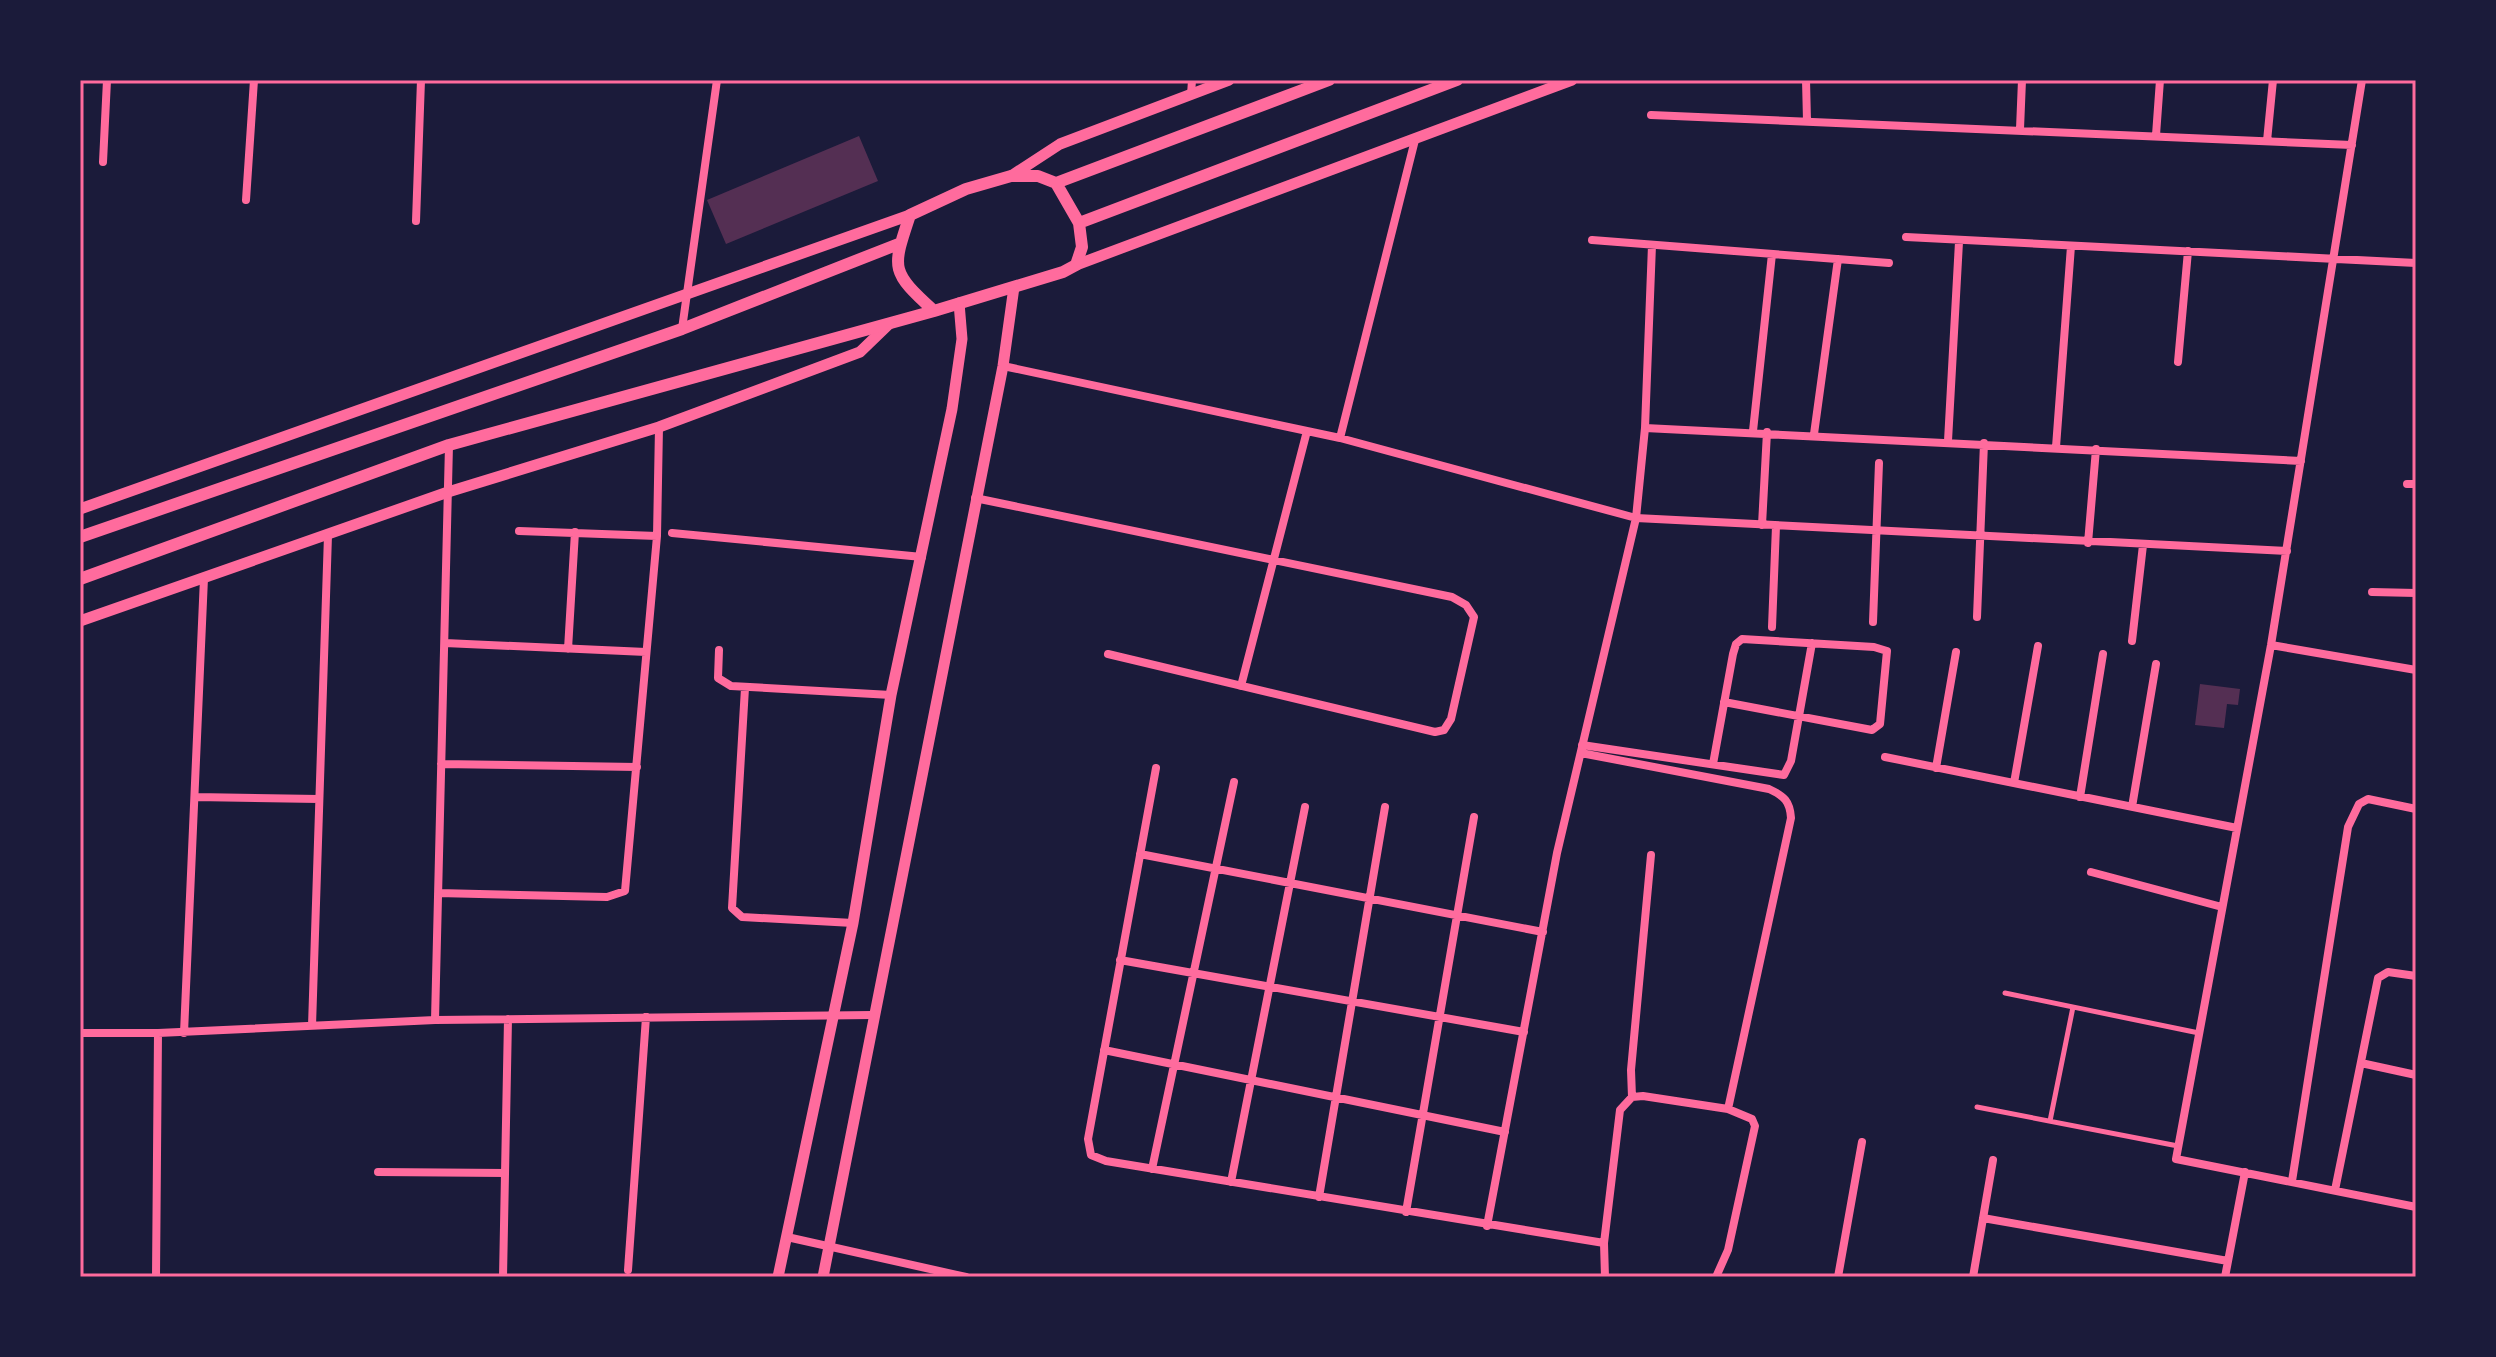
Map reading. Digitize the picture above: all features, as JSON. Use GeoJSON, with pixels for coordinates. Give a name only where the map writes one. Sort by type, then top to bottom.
{"type":"FeatureCollection","features":[{"type":"Feature","properties":{"kind":"main road"},"geometry":{"type":"LineString","coordinates":[[1056,183],[1329,80]]}},
{"type":"Feature","properties":{"kind":"main road"},"geometry":{"type":"LineString","coordinates":[[1079,223],[1457,80]]}},
{"type":"Feature","properties":{"kind":"main road"},"geometry":{"type":"LineString","coordinates":[[80,579],[449,445],[934,311],[1076,265],[1082,247],[1079,223],[1056,183],[1038,176],[1011,176],[966,189],[910,215],[895,257],[898,270],[907,286],[934,311]]}},
{"type":"Feature","properties":{"kind":"main road"},"geometry":{"type":"LineString","coordinates":[[80,537],[682,329],[901,243]]}},
{"type":"Feature","properties":{"kind":"street"},"geometry":{"type":"LineString","coordinates":[[103,162],[107,80]]}},
{"type":"Feature","properties":{"kind":"street"},"geometry":{"type":"LineString","coordinates":[[246,200],[254,80]]}},
{"type":"Feature","properties":{"kind":"street"},"geometry":{"type":"LineString","coordinates":[[416,221],[421,80]]}},
{"type":"Feature","properties":{"kind":"street"},"geometry":{"type":"LineString","coordinates":[[682,329],[717,80]]}},
{"type":"Feature","properties":{"kind":"street"},"geometry":{"type":"LineString","coordinates":[[1191,95],[1192,80]]}},
{"type":"Feature","properties":{"kind":"street"},"geometry":{"type":"LineString","coordinates":[[1011,176],[1060,144],[1229,80]]}},
{"type":"Feature","properties":{"kind":"street"},"geometry":{"type":"LineString","coordinates":[[1076,265],[1572,80]]}},
{"type":"Feature","properties":{"kind":"street"},"geometry":{"type":"LineString","coordinates":[[1806,80],[1807,121]]}},
{"type":"Feature","properties":{"kind":"street"},"geometry":{"type":"LineString","coordinates":[[2020,129],[2022,80]]}},
{"type":"Feature","properties":{"kind":"street"},"geometry":{"type":"LineString","coordinates":[[2156,135],[2160,80]]}},
{"type":"Feature","properties":{"kind":"street"},"geometry":{"type":"LineString","coordinates":[[2267,141],[2273,80]]}},
{"type":"Feature","properties":{"kind":"street"},"geometry":{"type":"LineString","coordinates":[[2362,80],[2271,645],[2176,1159],[2415,1204]]}},
{"type":"Feature","properties":{"kind":"street"},"geometry":{"type":"LineString","coordinates":[[1651,115],[2352,145]]}},
{"type":"Feature","properties":{"kind":"street"},"geometry":{"type":"LineString","coordinates":[[1340,438],[1415,140]]}},
{"type":"Feature","properties":{"kind":"street"},"geometry":{"type":"LineString","coordinates":[[80,509],[910,215]]}},
{"type":"Feature","properties":{"kind":"street"},"geometry":{"type":"LineString","coordinates":[[1906,237],[2416,263]]}},
{"type":"Feature","properties":{"kind":"street"},"geometry":{"type":"LineString","coordinates":[[1592,240],[1889,263]]}},
{"type":"Feature","properties":{"kind":"street"},"geometry":{"type":"LineString","coordinates":[[1948,441],[1959,242]]}},
{"type":"Feature","properties":{"kind":"street"},"geometry":{"type":"LineString","coordinates":[[1487,1226],[1543,932],[1636,518],[1645,428],[1652,245]]}},
{"type":"Feature","properties":{"kind":"street"},"geometry":{"type":"LineString","coordinates":[[2056,447],[2071,246]]}},
{"type":"Feature","properties":{"kind":"street"},"geometry":{"type":"LineString","coordinates":[[2178,362],[2188,251]]}},
{"type":"Feature","properties":{"kind":"street"},"geometry":{"type":"LineString","coordinates":[[1753,431],[1772,254]]}},
{"type":"Feature","properties":{"kind":"street"},"geometry":{"type":"LineString","coordinates":[[1814,434],[1838,259]]}},
{"type":"Feature","properties":{"kind":"street"},"geometry":{"type":"LineString","coordinates":[[823,1277],[872,1015],[1003,366],[1014,287]]}},
{"type":"Feature","properties":{"kind":"street"},"geometry":{"type":"LineString","coordinates":[[778,1277],[853,923],[891,695],[922,557],[962,339],[959,303]]}},
{"type":"Feature","properties":{"kind":"street"},"geometry":{"type":"LineString","coordinates":[[80,621],[448,492],[659,427],[860,352],[893,321]]}},
{"type":"Feature","properties":{"kind":"street"},"geometry":{"type":"LineString","coordinates":[[1003,366],[1340,438],[1636,518],[2287,551]]}},
{"type":"Feature","properties":{"kind":"street"},"geometry":{"type":"LineString","coordinates":[[438,893],[617,896],[625,891],[657,536],[659,427]]}},
{"type":"Feature","properties":{"kind":"street"},"geometry":{"type":"LineString","coordinates":[[1645,428],[1814,434],[2301,461]]}},
{"type":"Feature","properties":{"kind":"street"},"geometry":{"type":"LineString","coordinates":[[1241,686],[1307,431]]}},
{"type":"Feature","properties":{"kind":"street"},"geometry":{"type":"LineString","coordinates":[[1762,525],[1767,432]]}},
{"type":"Feature","properties":{"kind":"street"},"geometry":{"type":"LineString","coordinates":[[1977,617],[1984,443]]}},
{"type":"Feature","properties":{"kind":"street"},"geometry":{"type":"LineString","coordinates":[[435,1020],[449,445]]}},
{"type":"Feature","properties":{"kind":"street"},"geometry":{"type":"LineString","coordinates":[[2088,543],[2096,449]]}},
{"type":"Feature","properties":{"kind":"street"},"geometry":{"type":"LineString","coordinates":[[1873,622],[1879,463]]}},
{"type":"Feature","properties":{"kind":"street"},"geometry":{"type":"LineString","coordinates":[[975,498],[1452,597],[1466,605],[1474,617],[1451,719],[1444,730],[1435,732],[1108,654]]}},
{"type":"Feature","properties":{"kind":"street"},"geometry":{"type":"LineString","coordinates":[[1772,627],[1776,526]]}},
{"type":"Feature","properties":{"kind":"street"},"geometry":{"type":"LineString","coordinates":[[519,531],[657,536]]}},
{"type":"Feature","properties":{"kind":"street"},"geometry":{"type":"LineString","coordinates":[[568,649],[575,532]]}},
{"type":"Feature","properties":{"kind":"street"},"geometry":{"type":"LineString","coordinates":[[672,533],[922,557]]}},
{"type":"Feature","properties":{"kind":"street"},"geometry":{"type":"LineString","coordinates":[[312,1026],[328,535]]}},
{"type":"Feature","properties":{"kind":"street"},"geometry":{"type":"LineString","coordinates":[[2132,641],[2143,545]]}},
{"type":"Feature","properties":{"kind":"street"},"geometry":{"type":"LineString","coordinates":[[184,1033],[204,578]]}},
{"type":"Feature","properties":{"kind":"street"},"geometry":{"type":"LineString","coordinates":[[2372,592],[2416,593]]}},
{"type":"Feature","properties":{"kind":"street"},"geometry":{"type":"LineString","coordinates":[[1713,764],[1724,702],[1733,654],[1736,644],[1742,639],[1874,647],[1887,651],[1880,724],[1872,730],[1724,702]]}},
{"type":"Feature","properties":{"kind":"street"},"geometry":{"type":"LineString","coordinates":[[445,643],[646,652]]}},
{"type":"Feature","properties":{"kind":"street"},"geometry":{"type":"LineString","coordinates":[[1582,749],[1784,775],[1791,761],[1812,643]]}},
{"type":"Feature","properties":{"kind":"street"},"geometry":{"type":"LineString","coordinates":[[2271,645],[2416,670]]}},
{"type":"Feature","properties":{"kind":"street"},"geometry":{"type":"LineString","coordinates":[[2014,783],[2038,646]]}},
{"type":"Feature","properties":{"kind":"street"},"geometry":{"type":"LineString","coordinates":[[719,650],[718,678],[723,684],[745,688],[891,695]]}},
{"type":"Feature","properties":{"kind":"street"},"geometry":{"type":"LineString","coordinates":[[1936,768],[1956,652]]}},
{"type":"Feature","properties":{"kind":"street"},"geometry":{"type":"LineString","coordinates":[[2080,797],[2103,654]]}},
{"type":"Feature","properties":{"kind":"street"},"geometry":{"type":"LineString","coordinates":[[2132,807],[2156,664]]}},
{"type":"Feature","properties":{"kind":"street"},"geometry":{"type":"LineString","coordinates":[[745,688],[732,908],[742,917],[853,923]]}},
{"type":"Feature","properties":{"kind":"street"},"geometry":{"type":"LineString","coordinates":[[1582,749],[1769,789],[1785,797],[1790,806],[1791,818],[1728,1109]]}},
{"type":"Feature","properties":{"kind":"street"},"geometry":{"type":"LineString","coordinates":[[1885,757],[2237,828]]}},
{"type":"Feature","properties":{"kind":"street"},"geometry":{"type":"LineString","coordinates":[[441,764],[637,767]]}},
{"type":"Feature","properties":{"kind":"street"},"geometry":{"type":"LineString","coordinates":[[1156,768],[1088,1147],[1097,1159],[1604,1243]]}},
{"type":"Feature","properties":{"kind":"street"},"geometry":{"type":"LineString","coordinates":[[1152,1169],[1234,782]]}},
{"type":"Feature","properties":{"kind":"street"},"geometry":{"type":"LineString","coordinates":[[195,797],[319,799]]}},
{"type":"Feature","properties":{"kind":"street"},"geometry":{"type":"LineString","coordinates":[[2292,1181],[2348,827],[2359,804],[2368,799],[2416,809]]}},
{"type":"Feature","properties":{"kind":"street"},"geometry":{"type":"LineString","coordinates":[[1231,1182],[1305,807]]}},
{"type":"Feature","properties":{"kind":"street"},"geometry":{"type":"LineString","coordinates":[[1319,1197],[1385,807]]}},
{"type":"Feature","properties":{"kind":"street"},"geometry":{"type":"LineString","coordinates":[[1406,1212],[1474,817]]}},
{"type":"Feature","properties":{"kind":"street"},"geometry":{"type":"LineString","coordinates":[[1140,854],[1543,932]]}},
{"type":"Feature","properties":{"kind":"street"},"geometry":{"type":"LineString","coordinates":[[1605,1277],[1604,1243],[1620,1110],[1632,1097],[1631,1070],[1651,855]]}},
{"type":"Feature","properties":{"kind":"street"},"geometry":{"type":"LineString","coordinates":[[2091,872],[2222,907]]}},
{"type":"Feature","properties":{"kind":"street"},"geometry":{"type":"LineString","coordinates":[[1120,960],[1524,1032]]}},
{"type":"Feature","properties":{"kind":"street"},"geometry":{"type":"LineString","coordinates":[[2335,1190],[2378,978],[2388,972],[2416,976]]}},
{"type":"Feature","properties":{"kind":"street"},"geometry":{"type":"LineString","coordinates":[[80,1033],[184,1033],[435,1020],[872,1015]]}},
{"type":"Feature","properties":{"kind":"street"},"geometry":{"type":"LineString","coordinates":[[628,1270],[646,1017]]}},
{"type":"Feature","properties":{"kind":"street"},"geometry":{"type":"LineString","coordinates":[[503,1277],[508,1019]]}},
{"type":"Feature","properties":{"kind":"street"},"geometry":{"type":"LineString","coordinates":[[156,1277],[158,1033]]}},
{"type":"Feature","properties":{"kind":"street"},"geometry":{"type":"LineString","coordinates":[[1104,1050],[1505,1132]]}},
{"type":"Feature","properties":{"kind":"street"},"geometry":{"type":"LineString","coordinates":[[2361,1063],[2416,1075]]}},
{"type":"Feature","properties":{"kind":"street"},"geometry":{"type":"LineString","coordinates":[[1632,1097],[1728,1109],[1752,1119],[1755,1136],[1728,1250],[1716,1277]]}},
{"type":"Feature","properties":{"kind":"street"},"geometry":{"type":"LineString","coordinates":[[1838,1277],[1862,1142]]}},
{"type":"Feature","properties":{"kind":"street"},"geometry":{"type":"LineString","coordinates":[[1973,1277],[1993,1160]]}},
{"type":"Feature","properties":{"kind":"street"},"geometry":{"type":"LineString","coordinates":[[378,1172],[505,1173]]}},
{"type":"Feature","properties":{"kind":"street"},"geometry":{"type":"LineString","coordinates":[[2225,1277],[2245,1172]]}},
{"type":"Feature","properties":{"kind":"street"},"geometry":{"type":"LineString","coordinates":[[1983,1218],[2228,1261]]}},
{"type":"Feature","properties":{"kind":"street"},"geometry":{"type":"LineString","coordinates":[[787,1237],[966,1277]]}},
{"type":"Feature","properties":{"kind":"lane"},"geometry":{"type":"LineString","coordinates":[[2005,993],[2199,1033]]}},
{"type":"Feature","properties":{"kind":"lane"},"geometry":{"type":"LineString","coordinates":[[2050,1121],[2073,1007]]}},
{"type":"Feature","properties":{"kind":"lane"},"geometry":{"type":"LineString","coordinates":[[1977,1107],[2178,1146]]}},
{"type":"Feature","properties":{"kind":"building"},"geometry":{"type":"Polygon","coordinates":[[[859,136],[878,181],[726,244],[707,200],[859,136]]]}},
{"type":"Feature","properties":{"kind":"building"},"geometry":{"type":"Polygon","coordinates":[[[2200,684],[2240,689],[2238,705],[2227,704],[2224,728],[2195,725],[2200,684]]]}}]}
